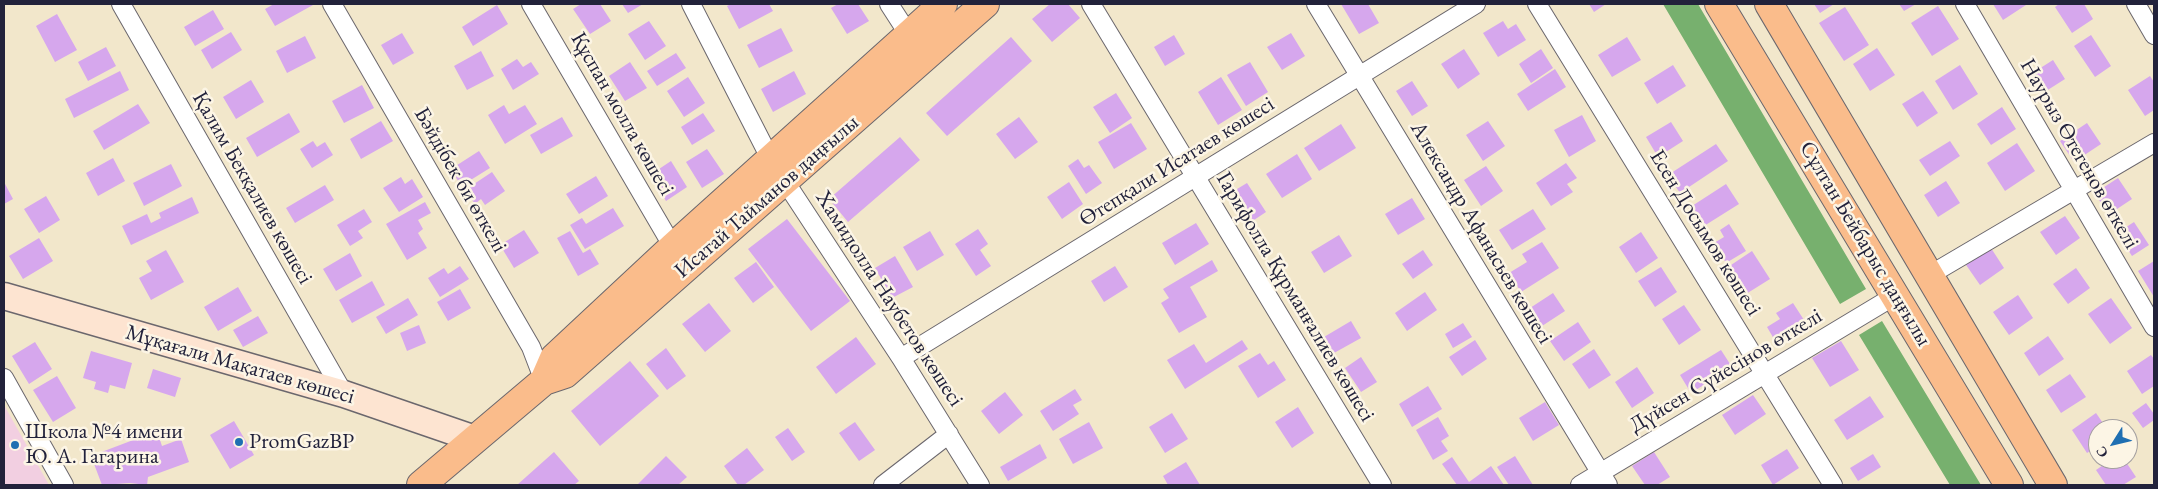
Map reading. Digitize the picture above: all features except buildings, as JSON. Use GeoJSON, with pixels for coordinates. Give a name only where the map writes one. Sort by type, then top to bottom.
{"type":"FeatureCollection","features":[{"type":"Feature","properties":{"kind":"main road","name":"Исатай Тайманов даңғылы"},"geometry":{"type":"LineString","coordinates":[[421,485],[544,381],[565,374],[778,171],[908,35],[943,4]]}},
{"type":"Feature","properties":{"kind":"main road","name":"Исатай Тайманов даңғылы"},"geometry":{"type":"LineString","coordinates":[[544,381],[554,358],[673,247],[778,171],[985,4]]}},
{"type":"Feature","properties":{"kind":"main road","name":"Сұлтан Бейбарыс даңғылы"},"geometry":{"type":"LineString","coordinates":[[1719,4],[2009,485]]}},
{"type":"Feature","properties":{"kind":"main road","name":"Сұлтан Бейбарыс даңғылы"},"geometry":{"type":"LineString","coordinates":[[1769,4],[2053,485]]}},
{"type":"Feature","properties":{"kind":"street","name":"Қалим Бекқалиев көшесі"},"geometry":{"type":"LineString","coordinates":[[121,4],[344,394]]}},
{"type":"Feature","properties":{"kind":"street","name":"Бәйдібек би өткелі"},"geometry":{"type":"LineString","coordinates":[[332,4],[531,347],[544,381]]}},
{"type":"Feature","properties":{"kind":"street","name":"Құспан молла көшесі"},"geometry":{"type":"LineString","coordinates":[[531,4],[673,247]]}},
{"type":"Feature","properties":{"kind":"street","name":"Хамидолла Наубетов көшесі"},"geometry":{"type":"LineString","coordinates":[[691,4],[778,171],[950,434],[980,485]]}},
{"type":"Feature","properties":{"kind":"street"},"geometry":{"type":"LineString","coordinates":[[889,4],[908,35]]}},
{"type":"Feature","properties":{"kind":"street","name":"Гарифолла Құрманғалиев көшесі"},"geometry":{"type":"LineString","coordinates":[[1091,4],[1382,485]]}},
{"type":"Feature","properties":{"kind":"street","name":"Александр Афанасьев көшесі"},"geometry":{"type":"LineString","coordinates":[[1316,4],[1604,479]]}},
{"type":"Feature","properties":{"kind":"street","name":"Өтепқали Исатаев көшесі"},"geometry":{"type":"LineString","coordinates":[[901,358],[1476,4]]}},
{"type":"Feature","properties":{"kind":"street","name":"Есен Досымов көшесі"},"geometry":{"type":"LineString","coordinates":[[1537,4],[1834,485]]}},
{"type":"Feature","properties":{"kind":"street","name":"Наурыз Өтегенов өткелі"},"geometry":{"type":"LineString","coordinates":[[1965,4],[2154,327]]}},
{"type":"Feature","properties":{"kind":"street"},"geometry":{"type":"LineString","coordinates":[[2136,4],[2154,35]]}},
{"type":"Feature","properties":{"kind":"street"},"geometry":{"type":"LineString","coordinates":[[1928,276],[2154,143]]}},
{"type":"Feature","properties":{"kind":"street","name":"Дүйсен Сүйесінов өткелі"},"geometry":{"type":"LineString","coordinates":[[1580,485],[1604,479],[1764,373],[1896,295]]}},
{"type":"Feature","properties":{"kind":"street","name":"Мұқағали Мақатаев көшесі"},"geometry":{"type":"LineString","coordinates":[[4,296],[344,394],[475,439]]}},
{"type":"Feature","properties":{"kind":"street"},"geometry":{"type":"LineString","coordinates":[[4,378],[64,485]]}},
{"type":"Feature","properties":{"kind":"street"},"geometry":{"type":"LineString","coordinates":[[883,485],[950,434]]}},
{"type":"Feature","properties":{"kind":"shaded area","name":"Школа №4 имени Ю. А. Гагарина"},"geometry":{"type":"Polygon","coordinates":[[[4,405],[49,485],[4,485],[4,405]]]}},
{"type":"Feature","properties":{"kind":"green space"},"geometry":{"type":"Polygon","coordinates":[[[1663,4],[1698,4],[1866,289],[1840,304],[1663,4]]]}},
{"type":"Feature","properties":{"kind":"green space"},"geometry":{"type":"Polygon","coordinates":[[[1882,321],[1981,485],[1950,485],[1859,335],[1882,321]]]}},
{"type":"Feature","properties":{"kind":"place","name":"PromGazBP"},"geometry":{"type":"Point","coordinates":[239,442]}},
{"type":"Feature","properties":{"kind":"place","name":"Школа №4 имени Ю. А. Гагарина"},"geometry":{"type":"Point","coordinates":[15,445]}}]}
